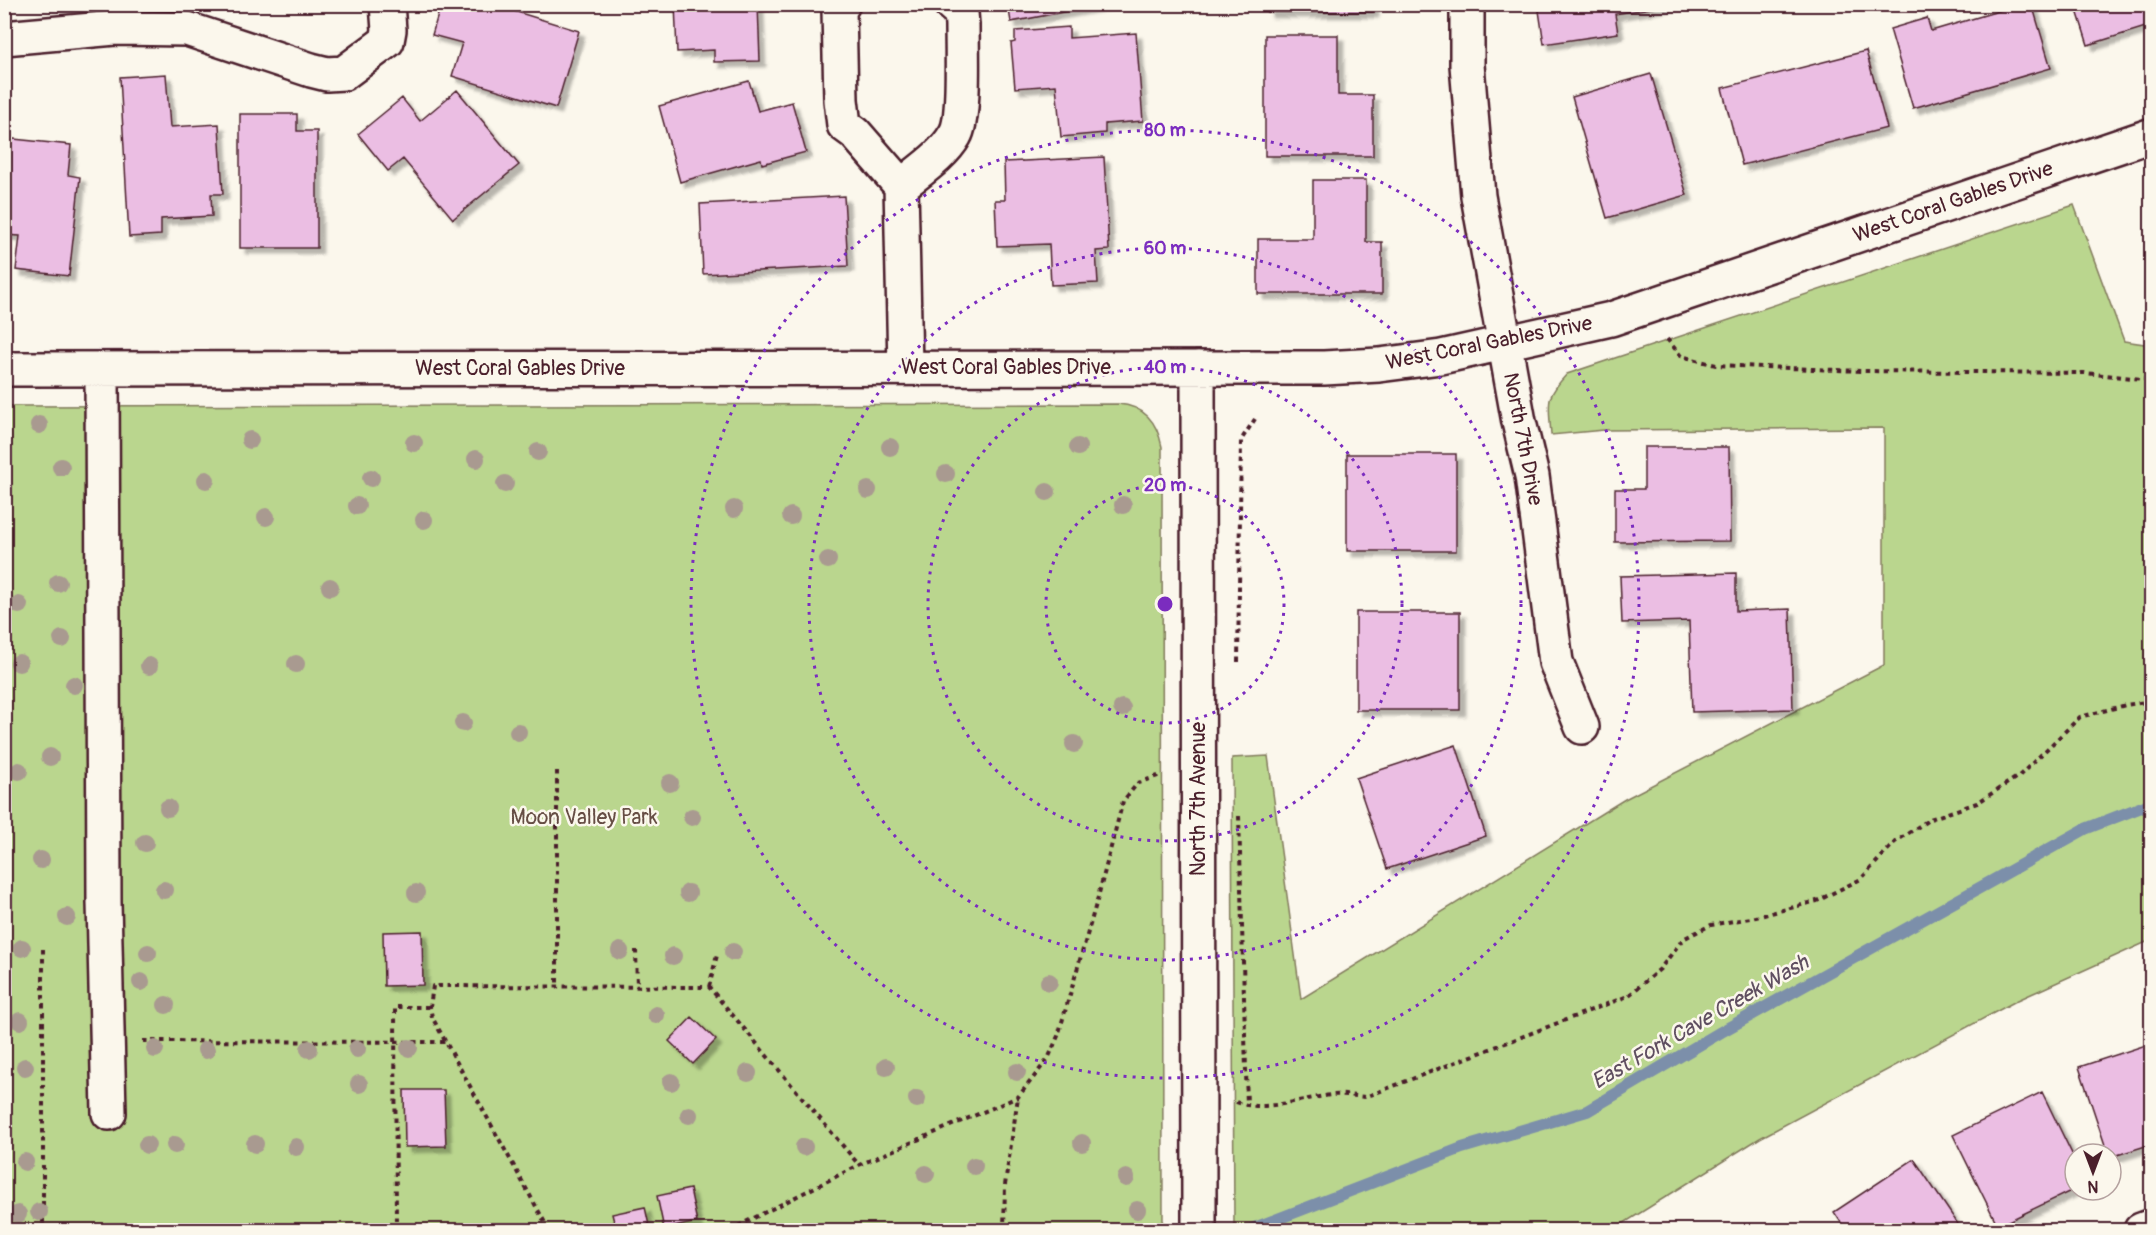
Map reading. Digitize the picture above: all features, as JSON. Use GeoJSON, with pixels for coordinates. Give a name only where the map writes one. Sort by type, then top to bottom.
{"type":"FeatureCollection","features":[{"type":"Feature","properties":{"kind":"street"},"geometry":{"type":"LineString","coordinates":[[4,38],[115,28],[193,17],[311,70],[327,74],[344,73],[387,41],[389,30],[387,4]]}},
{"type":"Feature","properties":{"kind":"street"},"geometry":{"type":"LineString","coordinates":[[843,4],[839,10],[844,125],[855,133],[901,186],[905,367]]}},
{"type":"Feature","properties":{"kind":"street"},"geometry":{"type":"LineString","coordinates":[[901,186],[946,148],[957,133],[961,106],[962,25],[961,13],[951,4]]}},
{"type":"Feature","properties":{"kind":"street","name":"North 7th Drive"},"geometry":{"type":"LineString","coordinates":[[1467,4],[1467,65],[1478,196],[1519,422],[1532,476],[1556,662],[1582,727]]}},
{"type":"Feature","properties":{"kind":"street","name":"West Coral Gables Drive"},"geometry":{"type":"LineString","coordinates":[[4,369],[1324,368],[1379,365],[1441,357],[1611,319],[2151,135]]}},
{"type":"Feature","properties":{"kind":"street","name":"North 7th Avenue"},"geometry":{"type":"LineString","coordinates":[[1198,368],[1199,1230]]}},
{"type":"Feature","properties":{"kind":"street"},"geometry":{"type":"LineString","coordinates":[[102,370],[104,902],[109,1113]]}},
{"type":"Feature","properties":{"kind":"street"},"geometry":{"type":"LineString","coordinates":[[2141,1230],[2151,1226]]}},
{"type":"Feature","properties":{"kind":"path"},"geometry":{"type":"LineString","coordinates":[[1642,308],[1681,356],[1716,364],[1862,371],[2085,373],[2151,380]]}},
{"type":"Feature","properties":{"kind":"path"},"geometry":{"type":"LineString","coordinates":[[1238,667],[1241,440],[1255,419]]}},
{"type":"Feature","properties":{"kind":"path"},"geometry":{"type":"LineString","coordinates":[[1199,1089],[1247,1107],[1334,1095],[1365,1097],[1628,996],[1660,969],[1683,939],[1711,925],[1756,917],[1817,901],[1861,879],[1895,842],[1930,819],[1977,803],[2020,775],[2080,717],[2151,701]]}},
{"type":"Feature","properties":{"kind":"path"},"geometry":{"type":"LineString","coordinates":[[557,771],[557,987]]}},
{"type":"Feature","properties":{"kind":"path"},"geometry":{"type":"LineString","coordinates":[[43,949],[43,1230]]}},
{"type":"Feature","properties":{"kind":"path"},"geometry":{"type":"LineString","coordinates":[[636,950],[638,987]]}},
{"type":"Feature","properties":{"kind":"path"},"geometry":{"type":"LineString","coordinates":[[709,987],[717,956]]}},
{"type":"Feature","properties":{"kind":"path"},"geometry":{"type":"LineString","coordinates":[[549,1230],[432,1017],[430,1007],[433,986],[709,987],[859,1165]]}},
{"type":"Feature","properties":{"kind":"path"},"geometry":{"type":"LineString","coordinates":[[396,1230],[395,1007],[430,1007]]}},
{"type":"Feature","properties":{"kind":"path"},"geometry":{"type":"LineString","coordinates":[[133,1041],[446,1042]]}},
{"type":"Feature","properties":{"kind":"path"},"geometry":{"type":"LineString","coordinates":[[730,1230],[859,1165],[1018,1097],[1005,1185],[1004,1230]]}},
{"type":"Feature","properties":{"kind":"green space"},"geometry":{"type":"Polygon","coordinates":[[[2074,205],[2124,341],[2151,345],[2151,940],[2018,1000],[1760,1138],[1613,1230],[1234,1230],[1232,758],[1268,756],[1301,999],[1625,799],[1884,665],[1884,428],[1604,430],[1551,435],[1549,408],[1551,396],[1567,374],[2074,205]]]}},
{"type":"Feature","properties":{"kind":"green space","name":"Moon Valley Park"},"geometry":{"type":"Polygon","coordinates":[[[1118,404],[1135,408],[1148,416],[1157,430],[1162,447],[1163,1230],[5,1230],[5,406],[1118,404]]]}},
{"type":"Feature","properties":{"kind":"building"},"geometry":{"type":"Polygon","coordinates":[[[441,4],[491,4],[579,31],[556,108],[452,76],[462,43],[432,35],[441,4]]]}},
{"type":"Feature","properties":{"kind":"building"},"geometry":{"type":"Polygon","coordinates":[[[675,4],[758,4],[760,61],[714,62],[714,50],[677,52],[675,4]]]}},
{"type":"Feature","properties":{"kind":"building"},"geometry":{"type":"Polygon","coordinates":[[[1008,4],[1105,4],[1011,22],[1008,4]]]}},
{"type":"Feature","properties":{"kind":"building"},"geometry":{"type":"Polygon","coordinates":[[[1267,4],[1373,4],[1373,12],[1267,12],[1267,4]]]}},
{"type":"Feature","properties":{"kind":"building"},"geometry":{"type":"Polygon","coordinates":[[[1538,4],[1675,4],[1615,14],[1618,33],[1544,44],[1538,4]]]}},
{"type":"Feature","properties":{"kind":"building"},"geometry":{"type":"Polygon","coordinates":[[[2022,4],[2032,4],[2051,68],[1913,108],[1890,29],[1927,18],[1931,31],[2022,4]]]}},
{"type":"Feature","properties":{"kind":"building"},"geometry":{"type":"Polygon","coordinates":[[[2075,4],[2152,4],[2152,25],[2088,45],[2075,4]]]}},
{"type":"Feature","properties":{"kind":"building"},"geometry":{"type":"Polygon","coordinates":[[[1069,27],[1069,38],[1136,33],[1143,121],[1105,124],[1105,133],[1061,137],[1056,85],[1015,88],[1011,43],[1015,42],[1015,31],[1069,27]]]}},
{"type":"Feature","properties":{"kind":"building"},"geometry":{"type":"Polygon","coordinates":[[[1265,35],[1338,35],[1338,95],[1373,95],[1373,156],[1265,156],[1265,35]]]}},
{"type":"Feature","properties":{"kind":"building"},"geometry":{"type":"Polygon","coordinates":[[[1866,51],[1887,128],[1742,165],[1722,88],[1866,51]]]}},
{"type":"Feature","properties":{"kind":"building"},"geometry":{"type":"Polygon","coordinates":[[[166,74],[170,127],[219,124],[223,194],[211,194],[212,216],[161,219],[161,235],[129,237],[120,77],[166,74]]]}},
{"type":"Feature","properties":{"kind":"building"},"geometry":{"type":"Polygon","coordinates":[[[1651,74],[1687,195],[1607,218],[1572,97],[1651,74]]]}},
{"type":"Feature","properties":{"kind":"building"},"geometry":{"type":"Polygon","coordinates":[[[749,81],[758,111],[792,102],[806,152],[762,164],[761,159],[680,182],[659,106],[749,81]]]}},
{"type":"Feature","properties":{"kind":"building"},"geometry":{"type":"Polygon","coordinates":[[[457,90],[519,165],[453,219],[403,159],[388,171],[358,134],[402,98],[420,121],[457,90]]]}},
{"type":"Feature","properties":{"kind":"building"},"geometry":{"type":"Polygon","coordinates":[[[240,114],[297,114],[297,131],[317,131],[317,248],[240,248],[240,114]]]}},
{"type":"Feature","properties":{"kind":"building"},"geometry":{"type":"Polygon","coordinates":[[[4,138],[71,145],[68,175],[80,177],[69,276],[16,270],[20,236],[4,235],[4,138]]]}},
{"type":"Feature","properties":{"kind":"building"},"geometry":{"type":"Polygon","coordinates":[[[1104,157],[1109,250],[1096,251],[1098,283],[1051,285],[1049,244],[997,246],[995,200],[1005,200],[1004,162],[1104,157]]]}},
{"type":"Feature","properties":{"kind":"building"},"geometry":{"type":"Polygon","coordinates":[[[1313,180],[1366,180],[1366,242],[1382,242],[1382,294],[1258,294],[1258,239],[1313,239],[1313,180]]]}},
{"type":"Feature","properties":{"kind":"building"},"geometry":{"type":"Polygon","coordinates":[[[844,196],[848,266],[703,274],[700,204],[844,196]]]}},
{"type":"Feature","properties":{"kind":"building"},"geometry":{"type":"Polygon","coordinates":[[[1644,447],[1729,447],[1730,541],[1615,542],[1615,489],[1644,489],[1644,447]]]}},
{"type":"Feature","properties":{"kind":"building"},"geometry":{"type":"Polygon","coordinates":[[[1347,454],[1456,454],[1456,551],[1347,551],[1347,454]]]}},
{"type":"Feature","properties":{"kind":"building"},"geometry":{"type":"Polygon","coordinates":[[[1736,573],[1736,611],[1790,609],[1793,709],[1692,712],[1689,621],[1622,623],[1620,576],[1736,573]]]}},
{"type":"Feature","properties":{"kind":"building"},"geometry":{"type":"Polygon","coordinates":[[[1356,612],[1460,612],[1460,710],[1356,710],[1356,612]]]}},
{"type":"Feature","properties":{"kind":"building"},"geometry":{"type":"Polygon","coordinates":[[[1456,745],[1486,836],[1387,869],[1356,778],[1456,745]]]}},
{"type":"Feature","properties":{"kind":"building"},"geometry":{"type":"Polygon","coordinates":[[[422,931],[423,985],[384,986],[383,932],[422,931]]]}},
{"type":"Feature","properties":{"kind":"building"},"geometry":{"type":"Polygon","coordinates":[[[692,1017],[716,1040],[693,1064],[669,1041],[692,1017]]]}},
{"type":"Feature","properties":{"kind":"building"},"geometry":{"type":"Polygon","coordinates":[[[2152,1043],[2152,1144],[2123,1153],[2123,1142],[2104,1142],[2079,1067],[2152,1043]]]}},
{"type":"Feature","properties":{"kind":"building"},"geometry":{"type":"Polygon","coordinates":[[[404,1090],[444,1090],[446,1146],[405,1147],[404,1090]]]}},
{"type":"Feature","properties":{"kind":"building"},"geometry":{"type":"Polygon","coordinates":[[[2042,1092],[2066,1142],[2063,1142],[2063,1195],[1998,1226],[1953,1135],[2042,1092]]]}},
{"type":"Feature","properties":{"kind":"building"},"geometry":{"type":"Polygon","coordinates":[[[1914,1159],[1962,1230],[1846,1230],[1834,1212],[1914,1159]]]}},
{"type":"Feature","properties":{"kind":"building"},"geometry":{"type":"Polygon","coordinates":[[[690,1189],[697,1222],[664,1229],[657,1196],[690,1189]]]}},
{"type":"Feature","properties":{"kind":"building"},"geometry":{"type":"Polygon","coordinates":[[[645,1207],[650,1230],[616,1230],[612,1214],[645,1207]]]}},
{"type":"Feature","properties":{"kind":"waterway","name":"East Fork Cave Creek Wash"},"geometry":{"type":"LineString","coordinates":[[1249,1230],[1462,1148],[1587,1111],[1721,1032],[2085,829],[2152,803]]}}]}
